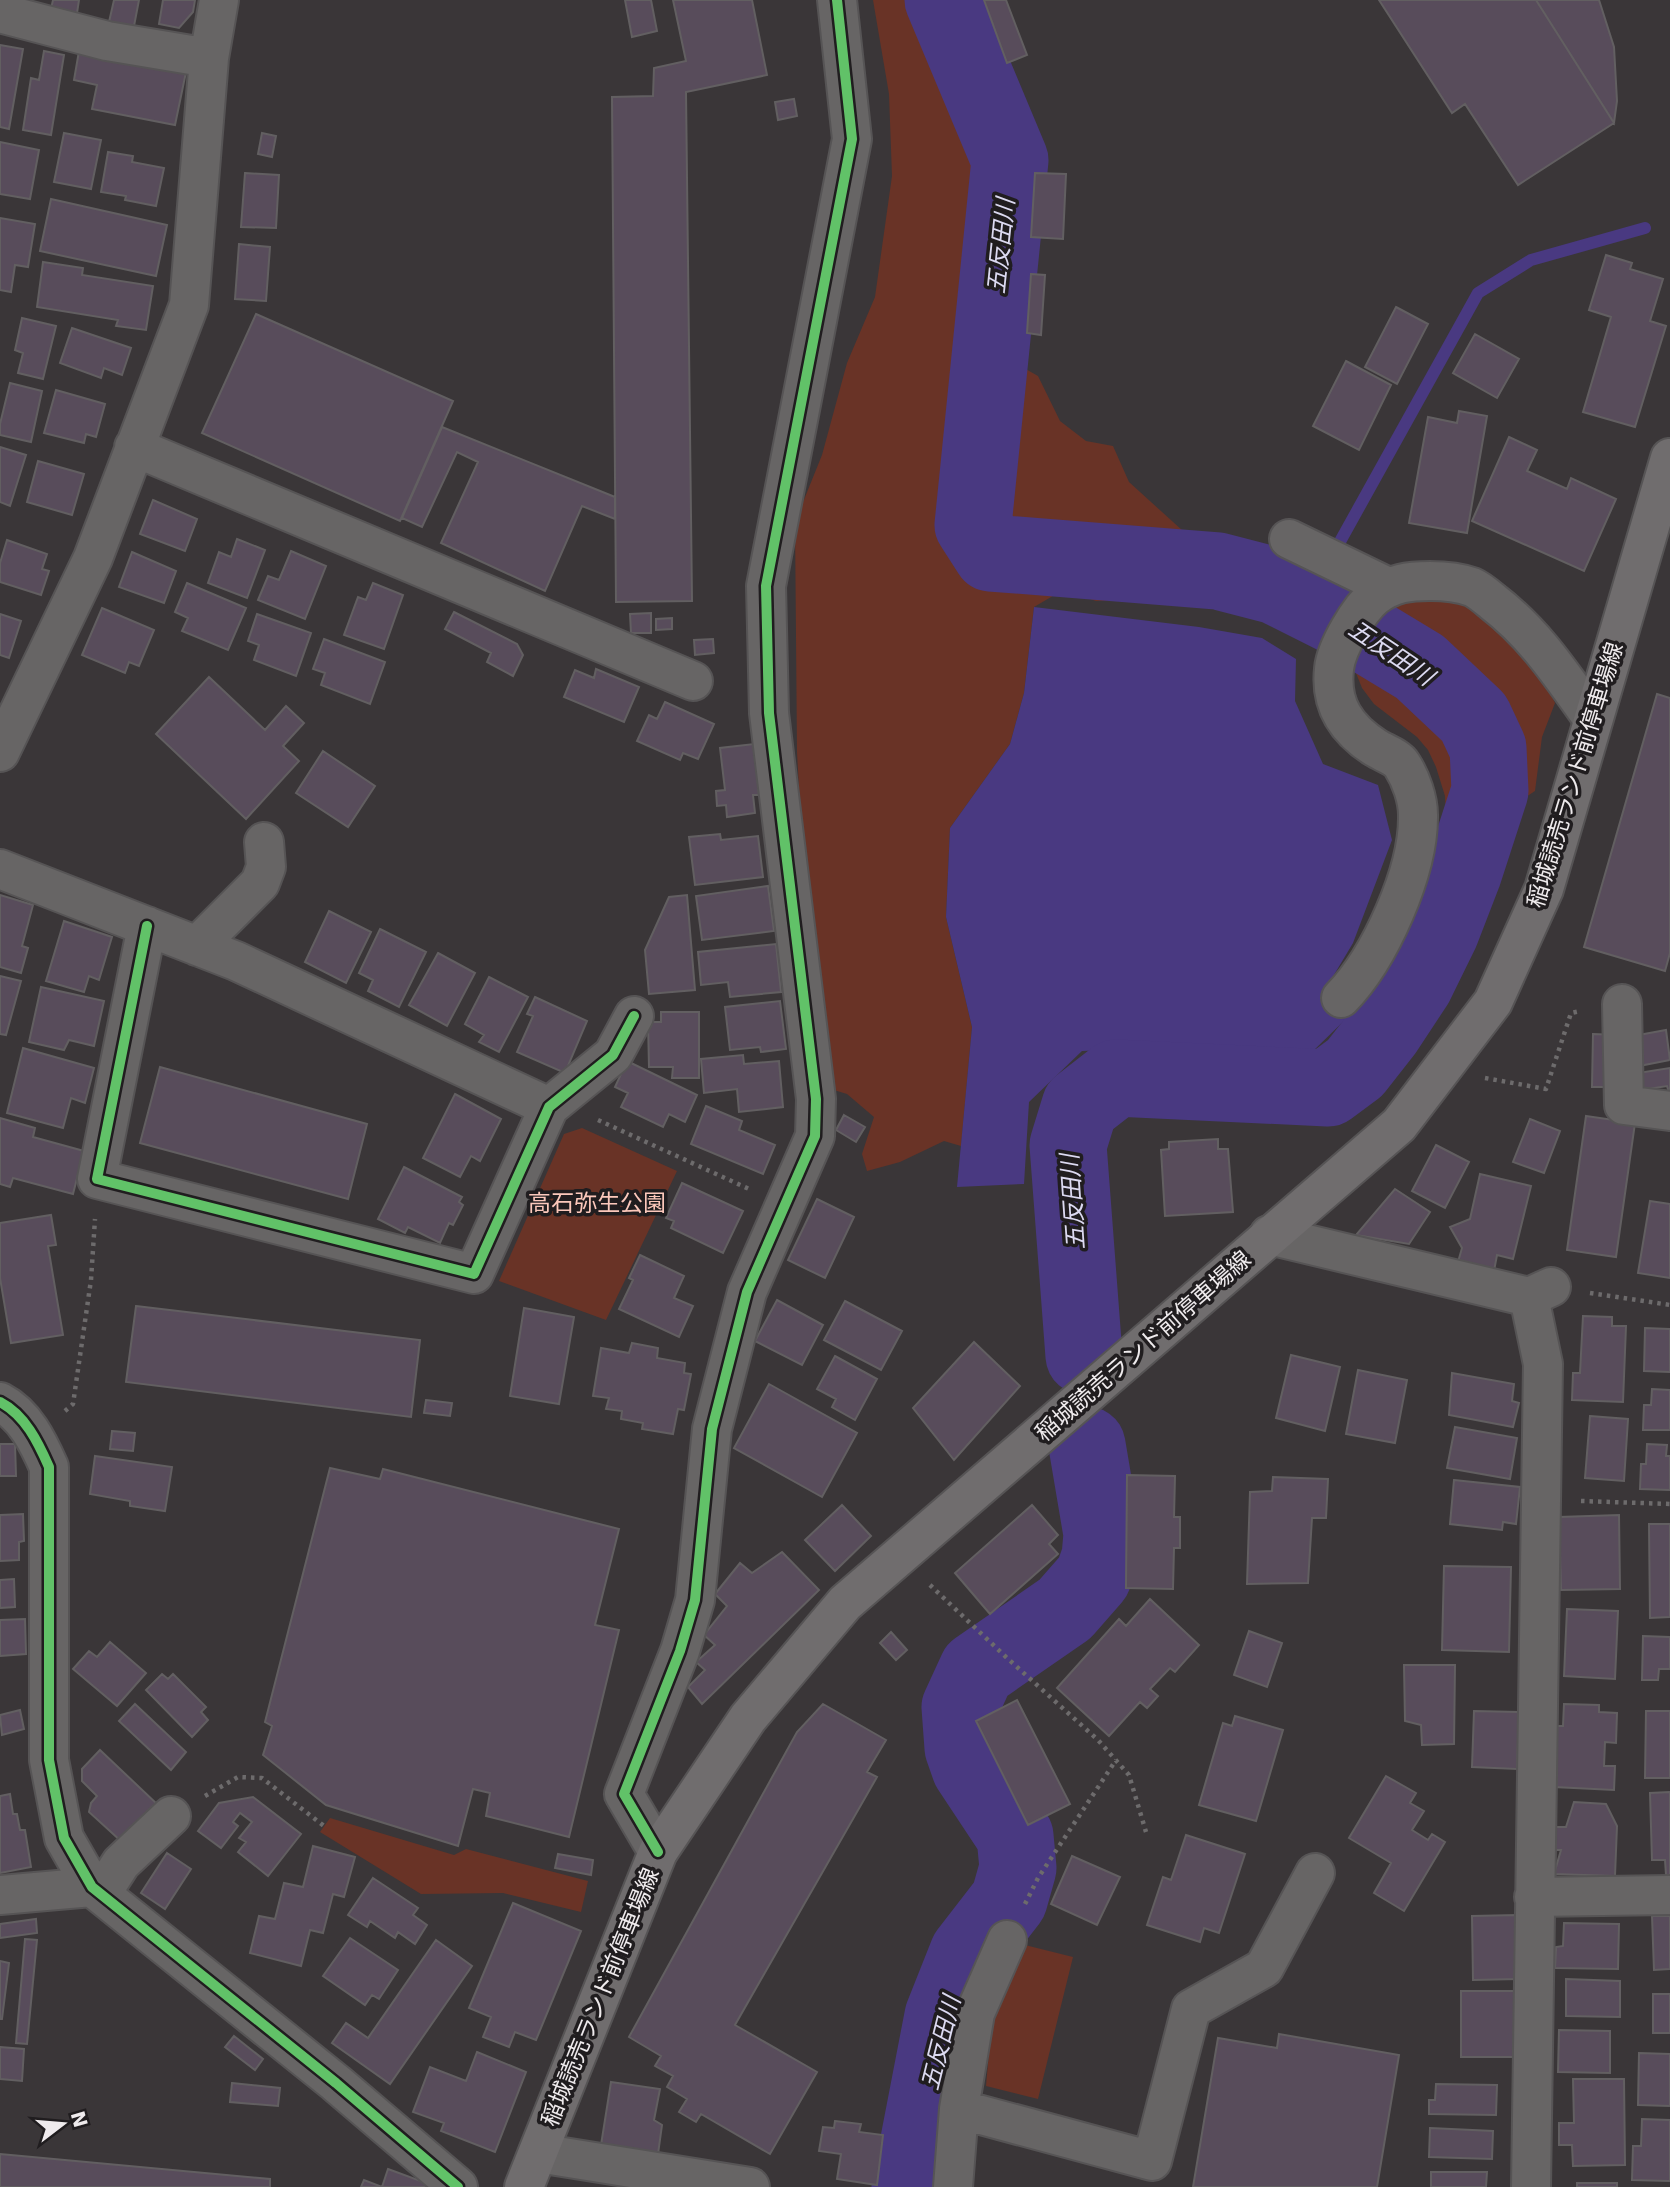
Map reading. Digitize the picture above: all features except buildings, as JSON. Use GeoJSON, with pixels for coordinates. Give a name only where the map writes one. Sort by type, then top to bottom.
{"type":"FeatureCollection","features":[{"type":"Feature","properties":{"kind":"main road","name":"稲城読売ランド前停車場線"},"geometry":{"type":"LineString","coordinates":[[531,2170],[658,1852],[748,1718],[845,1603],[1399,1125],[1493,1002],[1544,889],[1670,458]]}},
{"type":"Feature","properties":{"kind":"street"},"geometry":{"type":"LineString","coordinates":[[0,752],[93,558],[189,304],[209,58],[219,0]]}},
{"type":"Feature","properties":{"kind":"street"},"geometry":{"type":"LineString","coordinates":[[658,1852],[624,1794],[680,1651],[695,1600],[712,1429],[747,1292],[815,1136],[816,1099],[769,713],[766,586],[852,139],[837,0]]}},
{"type":"Feature","properties":{"kind":"street"},"geometry":{"type":"LineString","coordinates":[[0,13],[107,41],[209,58]]}},
{"type":"Feature","properties":{"kind":"street"},"geometry":{"type":"LineString","coordinates":[[134,447],[693,681]]}},
{"type":"Feature","properties":{"kind":"street"},"geometry":{"type":"LineString","coordinates":[[1289,539],[1373,588],[1412,581],[1447,581],[1474,587],[1505,611],[1543,649],[1593,719]]}},
{"type":"Feature","properties":{"kind":"street"},"geometry":{"type":"LineString","coordinates":[[1342,998],[1353,986],[1390,925],[1409,871],[1419,813],[1412,784],[1400,762],[1349,727],[1340,715],[1333,691],[1334,666],[1342,644],[1373,588]]}},
{"type":"Feature","properties":{"kind":"street"},"geometry":{"type":"LineString","coordinates":[[197,946],[260,883],[266,867],[264,842]]}},
{"type":"Feature","properties":{"kind":"street"},"geometry":{"type":"LineString","coordinates":[[0,869],[236,961],[552,1104]]}},
{"type":"Feature","properties":{"kind":"street"},"geometry":{"type":"LineString","coordinates":[[147,926],[97,1179],[474,1274],[552,1104],[613,1055],[634,1016]]}},
{"type":"Feature","properties":{"kind":"street"},"geometry":{"type":"LineString","coordinates":[[1622,1004],[1624,1105],[1670,1111]]}},
{"type":"Feature","properties":{"kind":"street"},"geometry":{"type":"LineString","coordinates":[[1269,1236],[1540,1292],[1543,1364],[1531,2187]]}},
{"type":"Feature","properties":{"kind":"street"},"geometry":{"type":"LineString","coordinates":[[0,1402],[13,1408],[36,1438],[49,1467],[49,1760],[64,1838],[96,1890],[336,2083],[458,2187]]}},
{"type":"Feature","properties":{"kind":"street"},"geometry":{"type":"LineString","coordinates":[[0,1895],[96,1890],[171,1816]]}},
{"type":"Feature","properties":{"kind":"street"},"geometry":{"type":"LineString","coordinates":[[960,2109],[1153,2161],[1191,2009],[1264,1968],[1315,1873]]}},
{"type":"Feature","properties":{"kind":"street"},"geometry":{"type":"LineString","coordinates":[[1534,1897],[1670,1895]]}},
{"type":"Feature","properties":{"kind":"street"},"geometry":{"type":"LineString","coordinates":[[953,2187],[960,2109],[975,2013],[1007,1940]]}},
{"type":"Feature","properties":{"kind":"street"},"geometry":{"type":"LineString","coordinates":[[531,2170],[750,2187]]}},
{"type":"Feature","properties":{"kind":"path"},"geometry":{"type":"LineString","coordinates":[[1444,1067],[1546,1089],[1571,1013],[1622,1004]]}},
{"type":"Feature","properties":{"kind":"path"},"geometry":{"type":"LineString","coordinates":[[552,1104],[784,1206]]}},
{"type":"Feature","properties":{"kind":"path"},"geometry":{"type":"LineString","coordinates":[[73,1404],[91,1280],[97,1179]]}},
{"type":"Feature","properties":{"kind":"path"},"geometry":{"type":"LineString","coordinates":[[1540,1292],[1670,1304]]}},
{"type":"Feature","properties":{"kind":"path"},"geometry":{"type":"LineString","coordinates":[[1541,1500],[1670,1504]]}},
{"type":"Feature","properties":{"kind":"path"},"geometry":{"type":"LineString","coordinates":[[899,1557],[1098,1740],[1116,1760],[1129,1775],[1146,1832]]}},
{"type":"Feature","properties":{"kind":"path"},"geometry":{"type":"LineString","coordinates":[[1007,1940],[1038,1878],[1116,1760]]}},
{"type":"Feature","properties":{"kind":"path"},"geometry":{"type":"LineString","coordinates":[[237,1777],[262,1778],[324,1826]]}},
{"type":"Feature","properties":{"kind":"green space"},"geometry":{"type":"Polygon","coordinates":[[[873,0],[960,0],[1003,111],[1013,125],[1001,355],[1038,376],[1060,421],[1086,441],[1113,446],[1129,482],[1183,531],[1268,554],[1271,613],[1224,610],[1158,598],[1096,601],[1063,590],[1034,607],[1024,693],[1010,744],[950,828],[946,917],[972,1027],[961,1146],[944,1141],[900,1162],[867,1171],[862,1154],[874,1117],[847,1094],[824,1087],[804,879],[797,752],[795,522],[822,455],[847,363],[875,297],[892,176],[889,94],[873,0]]]}},
{"type":"Feature","properties":{"kind":"green space"},"geometry":{"type":"Polygon","coordinates":[[[1401,594],[1457,601],[1485,615],[1536,665],[1555,703],[1542,737],[1535,791],[1523,799],[1515,834],[1505,828],[1495,839],[1446,818],[1445,796],[1428,750],[1417,737],[1374,704],[1362,688],[1356,673],[1355,652],[1379,611],[1401,594]]]}},
{"type":"Feature","properties":{"kind":"green space","name":"高石弥生公園"},"geometry":{"type":"Polygon","coordinates":[[[582,1128],[677,1171],[606,1320],[499,1281],[564,1134],[582,1128]]]}},
{"type":"Feature","properties":{"kind":"green space"},"geometry":{"type":"Polygon","coordinates":[[[330,1818],[454,1855],[466,1849],[588,1881],[581,1912],[503,1893],[421,1894],[320,1832],[330,1818]]]}},
{"type":"Feature","properties":{"kind":"green space"},"geometry":{"type":"Polygon","coordinates":[[[1021,1944],[1073,1957],[1038,2099],[986,2086],[991,2029],[1021,1944]]]}},
{"type":"Feature","properties":{"kind":"shaded area"},"geometry":{"type":"Polygon","coordinates":[[[1034,607],[1199,627],[1262,638],[1296,659],[1295,701],[1323,764],[1378,785],[1392,840],[1353,943],[1322,995],[1349,1016],[1312,1052],[1185,1047],[1082,1051],[1029,1102],[1024,1184],[957,1187],[972,1027],[946,917],[950,828],[1010,744],[1024,693],[1034,607]]]}},
{"type":"Feature","properties":{"kind":"waterway","name":"五反田川"},"geometry":{"type":"LineString","coordinates":[[943,0],[1010,160],[973,525],[991,553],[1218,571],[1276,586],[1334,615],[1420,667],[1474,718],[1488,748],[1490,791],[1441,931],[1415,984],[1355,1068],[1328,1088],[1116,1078],[1080,1106],[1068,1145],[1084,1356]]}},
{"type":"Feature","properties":{"kind":"waterway"},"geometry":{"type":"LineString","coordinates":[[1307,601],[1478,293],[1531,260],[1645,228]]}},
{"type":"Feature","properties":{"kind":"waterway","name":"五反田川"},"geometry":{"type":"LineString","coordinates":[[910,2187],[943,2016],[968,1953],[1009,1900],[1018,1868],[1015,1836],[970,1768],[963,1748],[960,1707],[977,1670],[1065,1609],[1093,1577],[1100,1557],[1102,1534],[1087,1445]]}},
{"type":"Feature","properties":{"kind":"cycle path"},"geometry":{"type":"LineString","coordinates":[[658,1852],[624,1794],[680,1651],[695,1600],[712,1429],[747,1292],[815,1136],[816,1099],[769,713],[766,586],[852,139],[837,0]]}},
{"type":"Feature","properties":{"kind":"cycle path"},"geometry":{"type":"LineString","coordinates":[[147,926],[97,1179],[474,1274],[549,1107],[613,1055],[634,1016]]}},
{"type":"Feature","properties":{"kind":"cycle path"},"geometry":{"type":"LineString","coordinates":[[0,1402],[24,1422],[49,1467],[49,1760],[64,1838],[92,1887],[336,2083],[458,2187]]}}]}
